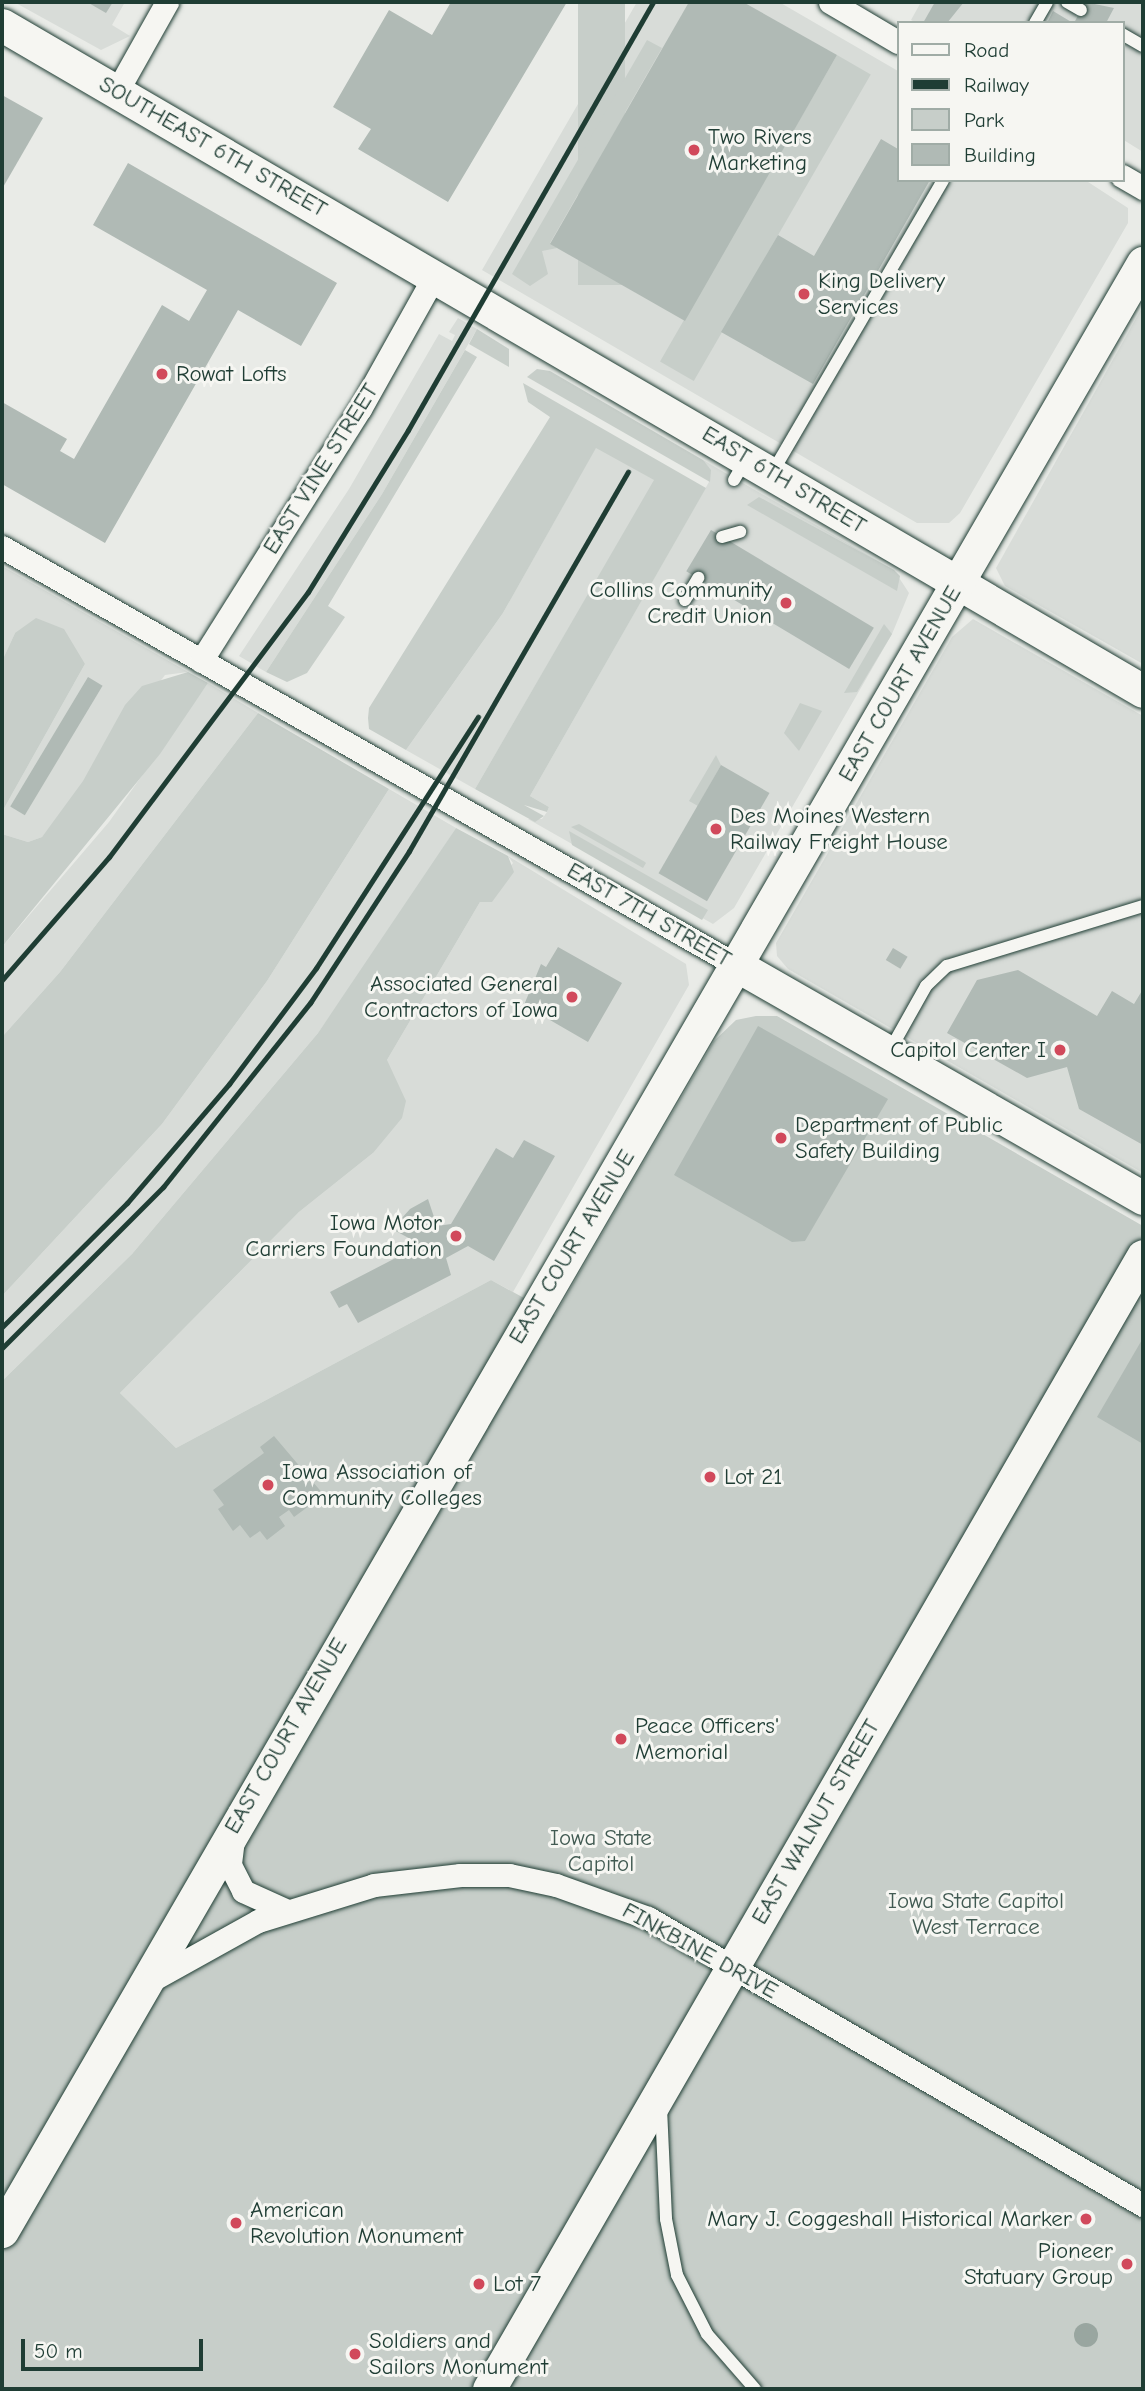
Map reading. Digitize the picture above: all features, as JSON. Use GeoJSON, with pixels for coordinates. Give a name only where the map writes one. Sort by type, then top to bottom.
{"type":"FeatureCollection","features":[{"type":"Feature","properties":{"kind":"street"},"geometry":{"type":"LineString","coordinates":[[117,91],[167,2]]}},
{"type":"Feature","properties":{"kind":"street"},"geometry":{"type":"LineString","coordinates":[[830,2],[897,42]]}},
{"type":"Feature","properties":{"kind":"street","name":"SOUTHEAST 6TH STREET"},"geometry":{"type":"LineString","coordinates":[[2,25],[430,272]]}},
{"type":"Feature","properties":{"kind":"street"},"geometry":{"type":"LineString","coordinates":[[1124,177],[1143,188]]}},
{"type":"Feature","properties":{"kind":"street","name":"EAST COURT AVENUE"},"geometry":{"type":"LineString","coordinates":[[2,2231],[235,1825],[738,966],[1143,263]]}},
{"type":"Feature","properties":{"kind":"street","name":"EAST 6TH STREET"},"geometry":{"type":"LineString","coordinates":[[430,272],[751,471],[959,583],[1143,691]]}},
{"type":"Feature","properties":{"kind":"street","name":"EAST VINE STREET"},"geometry":{"type":"LineString","coordinates":[[201,661],[360,408],[430,272]]}},
{"type":"Feature","properties":{"kind":"street","name":"EAST 7TH STREET"},"geometry":{"type":"LineString","coordinates":[[2,547],[1143,1198]]}},
{"type":"Feature","properties":{"kind":"street","name":"EAST WALNUT STREET"},"geometry":{"type":"LineString","coordinates":[[489,2389],[1143,1256]]}},
{"type":"Feature","properties":{"kind":"street"},"geometry":{"type":"LineString","coordinates":[[235,1825],[234,1878],[254,1899],[288,1911]]}},
{"type":"Feature","properties":{"kind":"street","name":"FINKBINE DRIVE"},"geometry":{"type":"LineString","coordinates":[[145,1984],[212,1943],[288,1911],[412,1878],[509,1875],[603,1899],[648,1918],[1143,2205]]}},
{"type":"Feature","properties":{"kind":"lane"},"geometry":{"type":"LineString","coordinates":[[1036,21],[1047,2]]}},
{"type":"Feature","properties":{"kind":"lane"},"geometry":{"type":"LineString","coordinates":[[1067,2],[1081,10]]}},
{"type":"Feature","properties":{"kind":"lane"},"geometry":{"type":"LineString","coordinates":[[1124,35],[1143,46]]}},
{"type":"Feature","properties":{"kind":"lane"},"geometry":{"type":"LineString","coordinates":[[751,471],[942,182]]}},
{"type":"Feature","properties":{"kind":"lane"},"geometry":{"type":"LineString","coordinates":[[722,537],[740,532]]}},
{"type":"Feature","properties":{"kind":"lane"},"geometry":{"type":"LineString","coordinates":[[685,600],[698,578]]}},
{"type":"Feature","properties":{"kind":"lane"},"geometry":{"type":"LineString","coordinates":[[889,1052],[926,986],[947,966],[1143,906]]}},
{"type":"Feature","properties":{"kind":"lane"},"geometry":{"type":"LineString","coordinates":[[661,2091],[666,2220],[677,2276],[707,2334],[755,2389]]}},
{"type":"Feature","properties":{"kind":"shaded area"},"geometry":{"type":"Polygon","coordinates":[[[14,2],[125,2],[112,25],[130,36],[101,50],[14,2]]]}},
{"type":"Feature","properties":{"kind":"shaded area"},"geometry":{"type":"Polygon","coordinates":[[[637,2],[779,2],[897,70],[897,182],[1088,182],[1128,208],[1128,223],[960,513],[949,523],[917,523],[482,270],[637,2]]]}},
{"type":"Feature","properties":{"kind":"shaded area"},"geometry":{"type":"Polygon","coordinates":[[[921,2],[1143,2],[1143,152],[1124,140],[1124,21],[911,20],[921,2]]]}},
{"type":"Feature","properties":{"kind":"shaded area"},"geometry":{"type":"Polygon","coordinates":[[[1143,306],[1143,664],[1005,586],[996,568],[1143,306]]]}},
{"type":"Feature","properties":{"kind":"shaded area"},"geometry":{"type":"Polygon","coordinates":[[[458,318],[477,329],[382,494],[266,672],[239,656],[349,489],[439,334],[452,341],[455,335],[449,332],[458,318]]]}},
{"type":"Feature","properties":{"kind":"shaded area"},"geometry":{"type":"Polygon","coordinates":[[[596,447],[655,480],[475,789],[406,750],[503,613],[596,447]]]}},
{"type":"Feature","properties":{"kind":"shaded area"},"geometry":{"type":"Polygon","coordinates":[[[703,460],[894,570],[909,593],[892,634],[734,908],[713,924],[528,819],[542,819],[547,812],[549,807],[530,796],[709,482],[703,460]]]}},
{"type":"Feature","properties":{"kind":"shaded area"},"geometry":{"type":"Polygon","coordinates":[[[2,566],[188,672],[165,675],[57,819],[42,837],[28,842],[2,834],[2,812],[85,664],[15,633],[2,661],[2,566]]]}},
{"type":"Feature","properties":{"kind":"shaded area"},"geometry":{"type":"Polygon","coordinates":[[[973,619],[1143,716],[1143,1173],[788,969],[777,956],[776,943],[952,637],[973,619]]]}},
{"type":"Feature","properties":{"kind":"shaded area"},"geometry":{"type":"Polygon","coordinates":[[[208,683],[258,713],[60,972],[2,1037],[2,947],[109,822],[208,683]]]}},
{"type":"Feature","properties":{"kind":"shaded area"},"geometry":{"type":"Polygon","coordinates":[[[389,789],[456,828],[387,935],[318,1033],[132,1254],[2,1381],[2,1296],[162,1124],[267,981],[389,789]]]}},
{"type":"Feature","properties":{"kind":"shaded area"},"geometry":{"type":"Polygon","coordinates":[[[508,856],[686,964],[689,985],[513,1292],[491,1280],[176,1448],[120,1393],[299,1212],[373,1153],[387,1060],[480,902],[513,863],[508,856]]]}},
{"type":"Feature","properties":{"kind":"shaded area"},"geometry":{"type":"Polygon","coordinates":[[[1086,2323],[1095,2326],[1098,2335],[1095,2344],[1086,2347],[1077,2344],[1074,2335],[1077,2326],[1086,2323]]]}},
{"type":"Feature","properties":{"kind":"green space"},"geometry":{"type":"Polygon","coordinates":[[[578,2],[625,2],[625,285],[578,285],[578,2]]]}},
{"type":"Feature","properties":{"kind":"green space"},"geometry":{"type":"Polygon","coordinates":[[[647,40],[662,48],[550,243],[557,248],[542,251],[548,274],[530,286],[512,274],[647,40]]]}},
{"type":"Feature","properties":{"kind":"green space"},"geometry":{"type":"Polygon","coordinates":[[[837,55],[871,74],[694,381],[660,362],[837,55]]]}},
{"type":"Feature","properties":{"kind":"green space"},"geometry":{"type":"Polygon","coordinates":[[[477,329],[509,349],[509,367],[469,344],[477,329]]]}},
{"type":"Feature","properties":{"kind":"green space"},"geometry":{"type":"Polygon","coordinates":[[[465,350],[477,357],[328,606],[345,617],[307,673],[287,682],[266,672],[382,494],[465,350]]]}},
{"type":"Feature","properties":{"kind":"green space"},"geometry":{"type":"Polygon","coordinates":[[[537,369],[550,371],[703,460],[711,470],[710,482],[527,377],[537,369]]]}},
{"type":"Feature","properties":{"kind":"green space"},"geometry":{"type":"Polygon","coordinates":[[[523,383],[706,488],[530,796],[549,807],[547,812],[524,805],[544,816],[535,822],[475,789],[654,480],[596,448],[503,613],[406,750],[369,729],[368,718],[369,708],[550,417],[528,402],[523,383]]]}},
{"type":"Feature","properties":{"kind":"green space"},"geometry":{"type":"Polygon","coordinates":[[[759,497],[894,570],[900,576],[897,591],[747,505],[759,497]]]}},
{"type":"Feature","properties":{"kind":"green space"},"geometry":{"type":"Polygon","coordinates":[[[36,618],[64,629],[85,664],[2,812],[2,661],[15,633],[36,618]]]}},
{"type":"Feature","properties":{"kind":"green space"},"geometry":{"type":"Polygon","coordinates":[[[884,624],[892,634],[857,692],[844,693],[884,624]]]}},
{"type":"Feature","properties":{"kind":"green space"},"geometry":{"type":"Polygon","coordinates":[[[188,672],[208,683],[160,754],[2,947],[2,834],[28,842],[42,837],[83,781],[125,705],[142,686],[188,672]]]}},
{"type":"Feature","properties":{"kind":"green space"},"geometry":{"type":"Polygon","coordinates":[[[800,703],[822,711],[799,751],[784,733],[800,703]]]}},
{"type":"Feature","properties":{"kind":"green space"},"geometry":{"type":"Polygon","coordinates":[[[258,713],[389,789],[267,981],[162,1124],[2,1296],[2,1037],[60,972],[258,713]]]}},
{"type":"Feature","properties":{"kind":"green space"},"geometry":{"type":"Polygon","coordinates":[[[716,755],[721,765],[698,806],[689,801],[716,755]]]}},
{"type":"Feature","properties":{"kind":"green space"},"geometry":{"type":"Polygon","coordinates":[[[579,824],[645,862],[643,868],[571,827],[579,824]]]}},
{"type":"Feature","properties":{"kind":"green space","name":"Iowa State Capitol"},"geometry":{"type":"Polygon","coordinates":[[[456,828],[508,856],[514,872],[492,902],[480,902],[387,1060],[406,1101],[402,1118],[373,1153],[299,1212],[120,1393],[176,1448],[491,1280],[555,1315],[714,1041],[736,1020],[756,1016],[777,1016],[1143,1226],[1143,2389],[2,2389],[2,1381],[132,1254],[318,1033],[456,828]]]}},
{"type":"Feature","properties":{"kind":"green space"},"geometry":{"type":"Polygon","coordinates":[[[569,831],[708,910],[702,920],[572,845],[569,831]]]}},
{"type":"Feature","properties":{"kind":"building"},"geometry":{"type":"Polygon","coordinates":[[[87,2],[113,2],[106,13],[87,2]]]}},
{"type":"Feature","properties":{"kind":"building"},"geometry":{"type":"Polygon","coordinates":[[[451,2],[567,2],[448,202],[358,149],[371,129],[333,107],[389,10],[432,35],[451,2]]]}},
{"type":"Feature","properties":{"kind":"building","name":"Two Rivers Marketing"},"geometry":{"type":"Polygon","coordinates":[[[689,2],[743,2],[837,55],[685,321],[550,244],[689,2]]]}},
{"type":"Feature","properties":{"kind":"building"},"geometry":{"type":"Polygon","coordinates":[[[935,2],[964,2],[949,21],[924,21],[935,2]]]}},
{"type":"Feature","properties":{"kind":"building"},"geometry":{"type":"Polygon","coordinates":[[[1085,2],[1114,8],[1107,21],[1075,21],[1085,2]]]}},
{"type":"Feature","properties":{"kind":"building"},"geometry":{"type":"Polygon","coordinates":[[[1053,11],[1070,21],[1048,21],[1053,11]]]}},
{"type":"Feature","properties":{"kind":"building"},"geometry":{"type":"Polygon","coordinates":[[[2,95],[43,118],[2,189],[2,95]]]}},
{"type":"Feature","properties":{"kind":"building","name":"King Delivery Services"},"geometry":{"type":"Polygon","coordinates":[[[881,139],[897,148],[897,182],[929,182],[813,384],[721,332],[778,235],[814,256],[881,139]]]}},
{"type":"Feature","properties":{"kind":"building","name":"Rowat Lofts"},"geometry":{"type":"Polygon","coordinates":[[[128,163],[337,283],[301,346],[238,310],[105,543],[2,484],[2,402],[67,439],[60,451],[74,459],[162,305],[189,321],[207,290],[93,225],[128,163]]]}},
{"type":"Feature","properties":{"kind":"building","name":"Collins Community Credit Union"},"geometry":{"type":"Polygon","coordinates":[[[711,530],[874,628],[849,669],[686,571],[711,530]]]}},
{"type":"Feature","properties":{"kind":"building"},"geometry":{"type":"Polygon","coordinates":[[[88,677],[103,686],[25,815],[10,806],[88,677]]]}},
{"type":"Feature","properties":{"kind":"building","name":"Des Moines Western Railway Freight House"},"geometry":{"type":"Polygon","coordinates":[[[721,765],[769,793],[707,901],[658,873],[721,765]]]}},
{"type":"Feature","properties":{"kind":"building","name":"Associated General Contractors of Iowa"},"geometry":{"type":"Polygon","coordinates":[[[558,947],[622,983],[588,1042],[524,1005],[541,964],[546,967],[558,947]]]}},
{"type":"Feature","properties":{"kind":"building"},"geometry":{"type":"Polygon","coordinates":[[[893,948],[908,957],[900,969],[886,960],[893,948]]]}},
{"type":"Feature","properties":{"kind":"building","name":"Capitol Center I"},"geometry":{"type":"Polygon","coordinates":[[[1018,970],[1097,1016],[1112,991],[1134,1004],[1143,989],[1143,1145],[1079,1109],[1067,1067],[1027,1078],[947,1033],[977,980],[1018,970]]]}},
{"type":"Feature","properties":{"kind":"building","name":"Department of Public Safety Building"},"geometry":{"type":"Polygon","coordinates":[[[758,1026],[888,1099],[805,1241],[792,1242],[674,1175],[758,1026]]]}},
{"type":"Feature","properties":{"kind":"building","name":"Iowa Motor Carriers Foundation"},"geometry":{"type":"Polygon","coordinates":[[[524,1140],[555,1156],[494,1261],[468,1246],[446,1258],[451,1275],[358,1323],[347,1304],[339,1308],[330,1292],[415,1248],[416,1242],[392,1229],[410,1209],[428,1199],[437,1226],[451,1224],[496,1148],[513,1158],[524,1140]]]}},
{"type":"Feature","properties":{"kind":"building"},"geometry":{"type":"Polygon","coordinates":[[[1143,1338],[1143,1444],[1097,1417],[1143,1338]]]}},
{"type":"Feature","properties":{"kind":"building","name":"Iowa Association of Community Colleges"},"geometry":{"type":"Polygon","coordinates":[[[274,1436],[324,1495],[294,1517],[289,1510],[279,1517],[285,1526],[267,1540],[260,1531],[250,1538],[240,1525],[233,1531],[218,1509],[224,1505],[213,1490],[264,1453],[260,1447],[274,1436]]]}},
{"type":"Feature","properties":{"kind":"building"},"geometry":{"type":"Polygon","coordinates":[[[355,2346],[361,2348],[361,2360],[355,2362],[349,2360],[347,2354],[349,2348],[355,2346]]]}},
{"type":"Feature","properties":{"kind":"railway"},"geometry":{"type":"LineString","coordinates":[[2,980],[109,857],[308,592],[408,430],[653,2]]}},
{"type":"Feature","properties":{"kind":"railway"},"geometry":{"type":"LineString","coordinates":[[2,1348],[163,1187],[310,1003],[409,851],[628,472]]}},
{"type":"Feature","properties":{"kind":"railway"},"geometry":{"type":"LineString","coordinates":[[2,1327],[127,1203],[229,1084],[316,968],[478,717]]}},
{"type":"Feature","properties":{"kind":"place","name":"Two Rivers Marketing"},"geometry":{"type":"Point","coordinates":[694,150]}},
{"type":"Feature","properties":{"kind":"place","name":"King Delivery Services"},"geometry":{"type":"Point","coordinates":[804,294]}},
{"type":"Feature","properties":{"kind":"place","name":"Rowat Lofts"},"geometry":{"type":"Point","coordinates":[162,374]}},
{"type":"Feature","properties":{"kind":"place","name":"Collins Community Credit Union"},"geometry":{"type":"Point","coordinates":[786,603]}},
{"type":"Feature","properties":{"kind":"place","name":"Des Moines Western Railway Freight House"},"geometry":{"type":"Point","coordinates":[716,829]}},
{"type":"Feature","properties":{"kind":"place","name":"Associated General Contractors of Iowa"},"geometry":{"type":"Point","coordinates":[572,997]}},
{"type":"Feature","properties":{"kind":"place","name":"Capitol Center I"},"geometry":{"type":"Point","coordinates":[1060,1050]}},
{"type":"Feature","properties":{"kind":"place","name":"Department of Public Safety Building"},"geometry":{"type":"Point","coordinates":[781,1138]}},
{"type":"Feature","properties":{"kind":"place","name":"Iowa Motor Carriers Foundation"},"geometry":{"type":"Point","coordinates":[456,1236]}},
{"type":"Feature","properties":{"kind":"place","name":"Lot 21"},"geometry":{"type":"Point","coordinates":[710,1477]}},
{"type":"Feature","properties":{"kind":"place","name":"Iowa Association of Community Colleges"},"geometry":{"type":"Point","coordinates":[268,1485]}},
{"type":"Feature","properties":{"kind":"place","name":"Peace Officers' Memorial"},"geometry":{"type":"Point","coordinates":[621,1739]}},
{"type":"Feature","properties":{"kind":"place","name":"Mary J. Coggeshall Historical Marker"},"geometry":{"type":"Point","coordinates":[1086,2219]}},
{"type":"Feature","properties":{"kind":"place","name":"American Revolution Monument"},"geometry":{"type":"Point","coordinates":[236,2223]}},
{"type":"Feature","properties":{"kind":"place","name":"Pioneer Statuary Group"},"geometry":{"type":"Point","coordinates":[1127,2264]}},
{"type":"Feature","properties":{"kind":"place","name":"Lot 7"},"geometry":{"type":"Point","coordinates":[479,2284]}},
{"type":"Feature","properties":{"kind":"place","name":"Soldiers and Sailors Monument"},"geometry":{"type":"Point","coordinates":[355,2354]}},
{"type":"Feature","properties":{"kind":"park label","name":"Iowa State Capitol West Terrace"},"geometry":{"type":"Point","coordinates":[976,1914]}}]}
